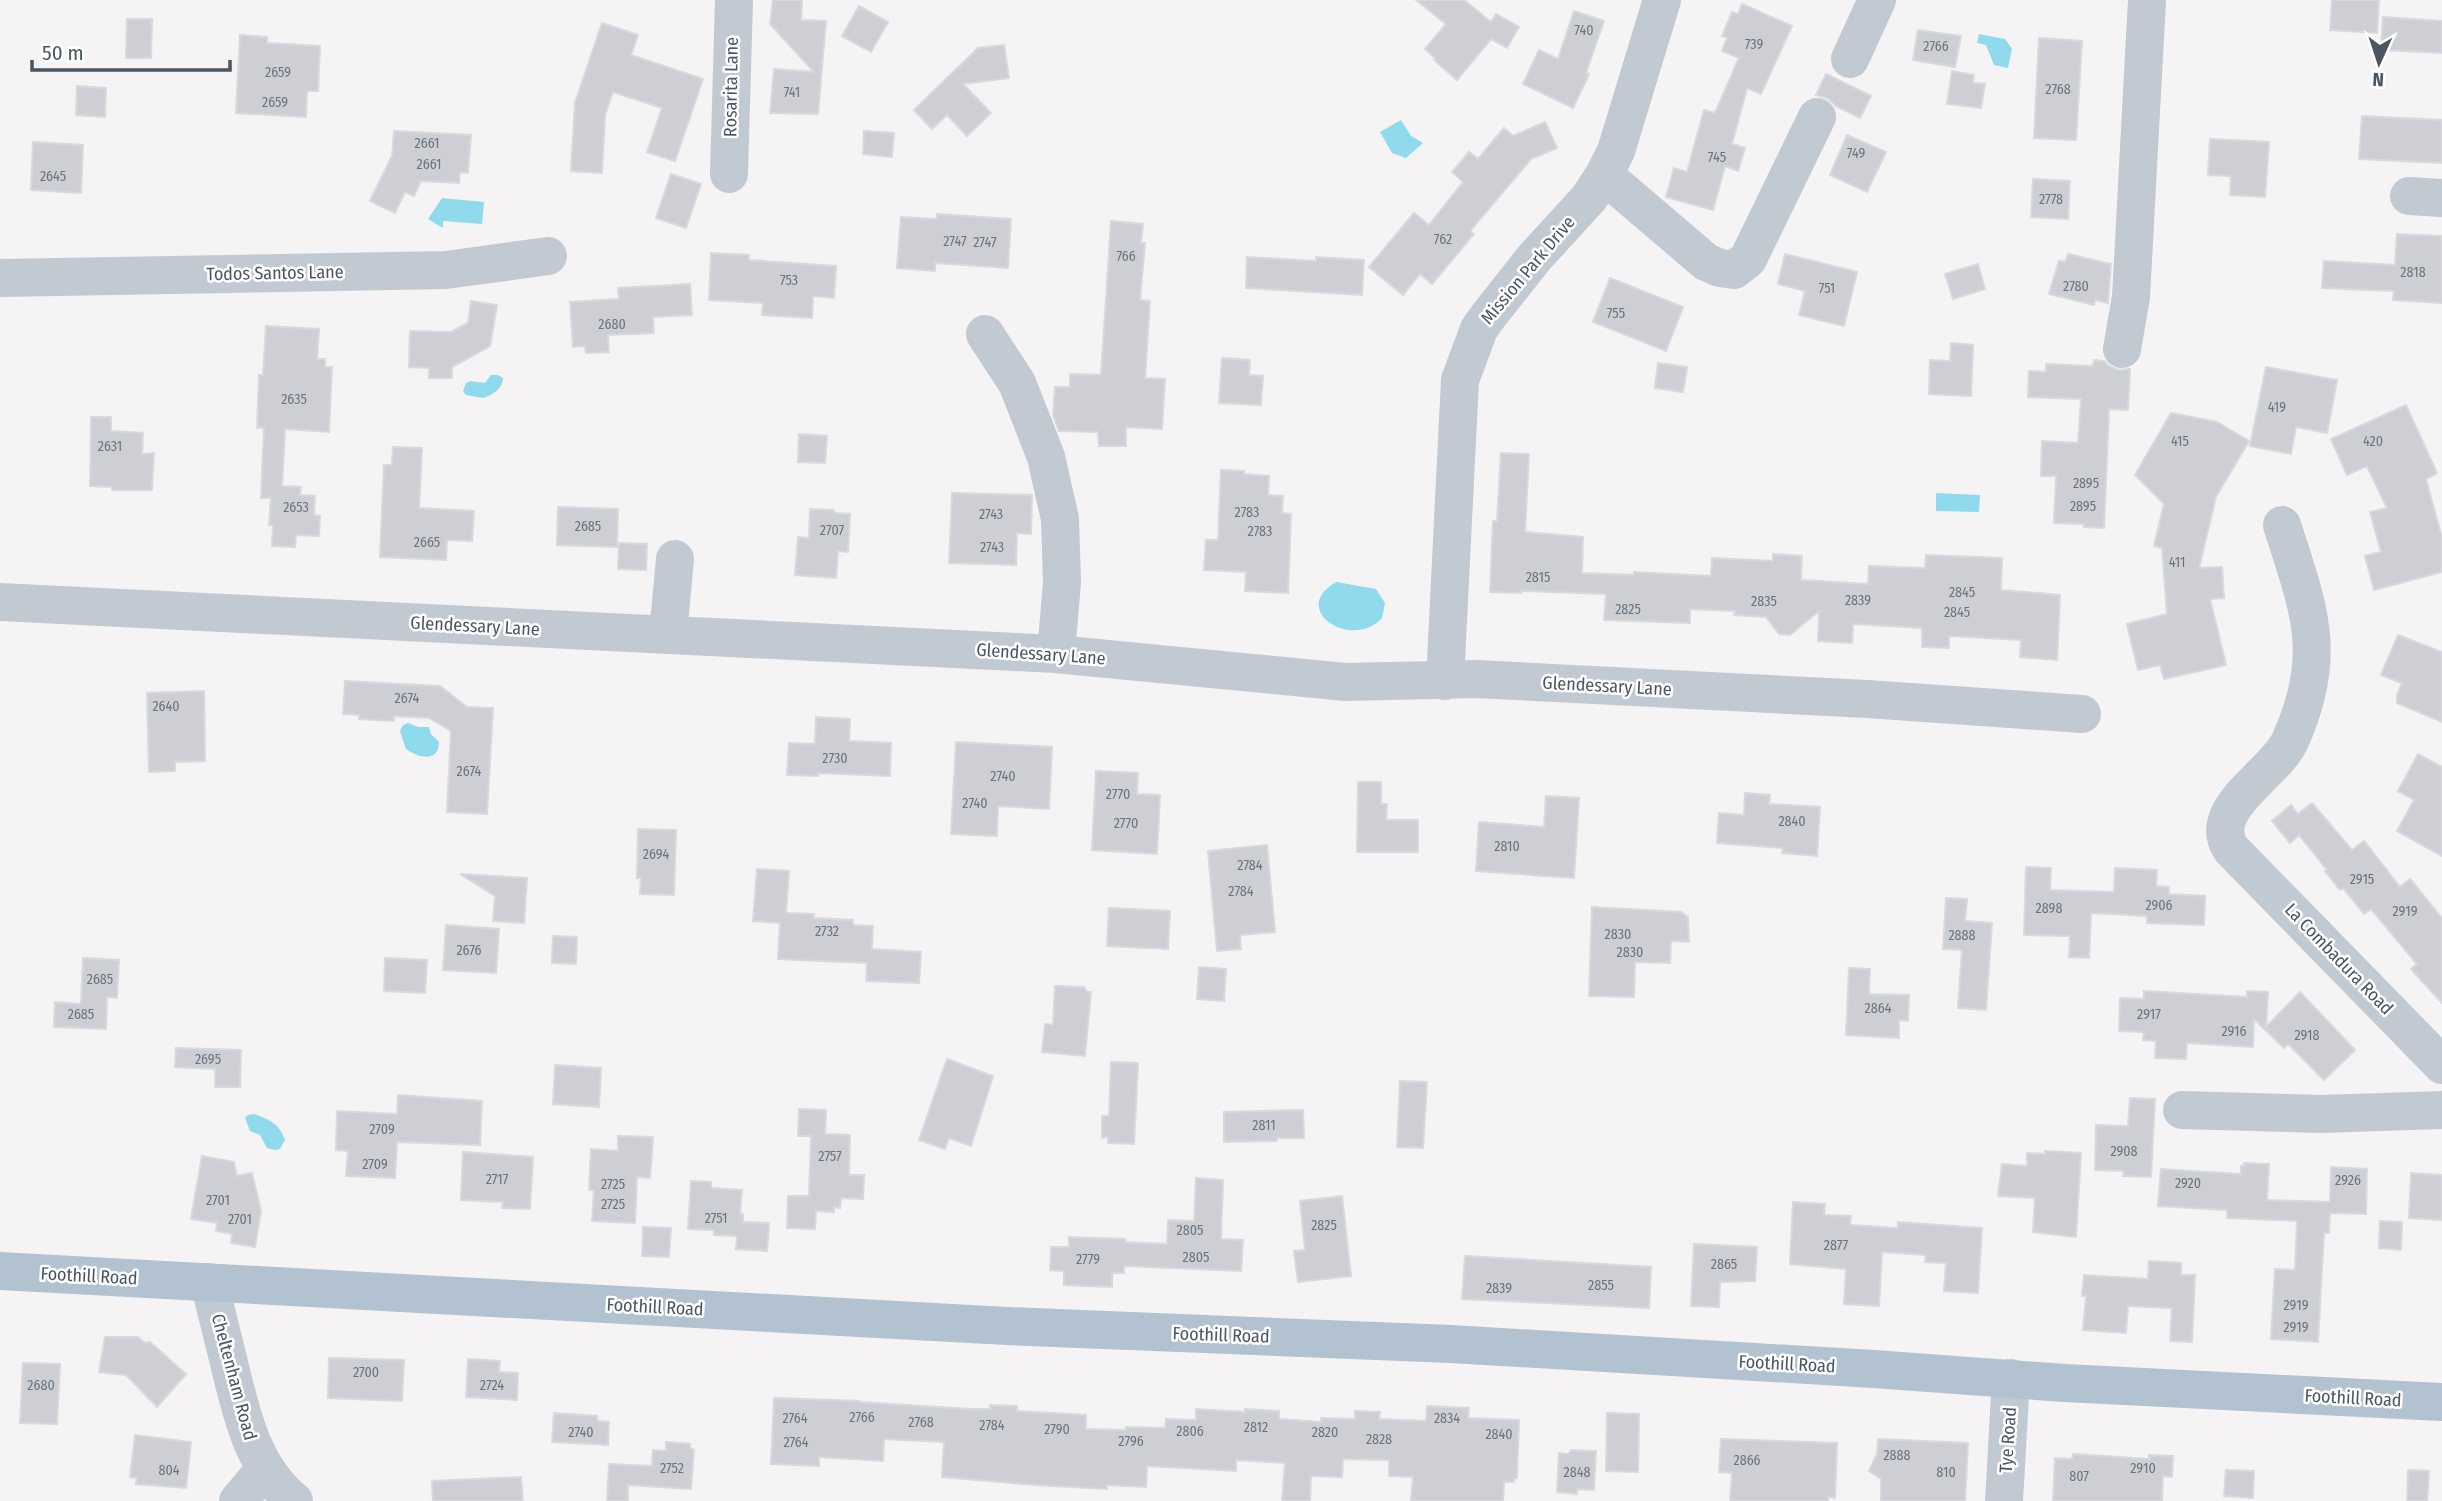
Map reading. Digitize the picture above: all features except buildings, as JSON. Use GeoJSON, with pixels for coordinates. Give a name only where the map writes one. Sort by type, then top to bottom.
{"type":"FeatureCollection","features":[{"type":"Feature","properties":{"kind":"main road","name":"Foothill Road"},"geometry":{"type":"LineString","coordinates":[[0,1271],[1007,1326],[1451,1345],[2442,1402]]}},
{"type":"Feature","properties":{"kind":"street","name":"Rosarita Lane"},"geometry":{"type":"LineString","coordinates":[[729,174],[734,0]]}},
{"type":"Feature","properties":{"kind":"street","name":"Mission Park Drive"},"geometry":{"type":"LineString","coordinates":[[1445,681],[1460,380],[1465,360],[1479,329],[1489,315],[1535,257],[1589,198],[1604,175],[1616,151],[1662,0]]}},
{"type":"Feature","properties":{"kind":"street"},"geometry":{"type":"LineString","coordinates":[[1850,59],[1877,0]]}},
{"type":"Feature","properties":{"kind":"street"},"geometry":{"type":"LineString","coordinates":[[2122,349],[2131,297],[2147,0]]}},
{"type":"Feature","properties":{"kind":"street"},"geometry":{"type":"LineString","coordinates":[[1604,175],[1706,262],[1734,270],[1748,259],[1817,117]]}},
{"type":"Feature","properties":{"kind":"street","name":"Todos Santos Lane"},"geometry":{"type":"LineString","coordinates":[[0,278],[446,270],[548,256]]}},
{"type":"Feature","properties":{"kind":"street"},"geometry":{"type":"LineString","coordinates":[[985,334],[1017,383],[1046,457],[1060,519],[1062,582],[1056,654]]}},
{"type":"Feature","properties":{"kind":"street","name":"La Combadura Road"},"geometry":{"type":"LineString","coordinates":[[2282,525],[2310,618],[2312,662],[2309,688],[2303,711],[2288,745],[2272,767],[2234,803],[2224,829],[2226,841],[2442,1065]]}},
{"type":"Feature","properties":{"kind":"street"},"geometry":{"type":"LineString","coordinates":[[668,635],[675,559]]}},
{"type":"Feature","properties":{"kind":"street","name":"Glendessary Lane"},"geometry":{"type":"LineString","coordinates":[[0,602],[1056,654],[1346,682],[1476,679],[1827,697],[2082,714]]}},
{"type":"Feature","properties":{"kind":"street"},"geometry":{"type":"LineString","coordinates":[[2182,1110],[2321,1114],[2442,1110]]}},
{"type":"Feature","properties":{"kind":"street","name":"Cheltenham Road"},"geometry":{"type":"LineString","coordinates":[[209,1282],[243,1424],[265,1469],[294,1501]]}},
{"type":"Feature","properties":{"kind":"street","name":"Tye Road"},"geometry":{"type":"LineString","coordinates":[[2004,1501],[2011,1378]]}},
{"type":"Feature","properties":{"kind":"street"},"geometry":{"type":"LineString","coordinates":[[238,1501],[265,1469]]}},
{"type":"Feature","properties":{"kind":"water"},"geometry":{"type":"Polygon","coordinates":[[[1979,34],[2005,39],[2012,49],[2008,68],[1994,65],[1986,45],[1977,43],[1979,34]]]}},
{"type":"Feature","properties":{"kind":"water"},"geometry":{"type":"Polygon","coordinates":[[[1401,120],[1411,136],[1423,143],[1406,158],[1392,153],[1380,132],[1401,120]]]}},
{"type":"Feature","properties":{"kind":"water"},"geometry":{"type":"Polygon","coordinates":[[[442,198],[484,202],[482,224],[443,221],[443,228],[428,219],[442,198]]]}},
{"type":"Feature","properties":{"kind":"water"},"geometry":{"type":"Polygon","coordinates":[[[491,375],[503,378],[499,388],[493,393],[483,398],[466,395],[463,391],[466,383],[485,383],[491,375]]]}},
{"type":"Feature","properties":{"kind":"water"},"geometry":{"type":"Polygon","coordinates":[[[1936,493],[1980,495],[1979,512],[1936,511],[1936,493]]]}},
{"type":"Feature","properties":{"kind":"water"},"geometry":{"type":"Polygon","coordinates":[[[1336,582],[1376,589],[1385,603],[1382,618],[1369,627],[1355,630],[1330,623],[1322,614],[1319,604],[1323,593],[1336,582]]]}},
{"type":"Feature","properties":{"kind":"water"},"geometry":{"type":"Polygon","coordinates":[[[408,723],[429,727],[431,734],[439,742],[436,753],[427,757],[406,749],[400,731],[403,725],[408,723]]]}},
{"type":"Feature","properties":{"kind":"water"},"geometry":{"type":"Polygon","coordinates":[[[254,1114],[269,1120],[280,1130],[285,1140],[280,1149],[267,1148],[260,1135],[250,1131],[245,1118],[254,1114]]]}}]}
